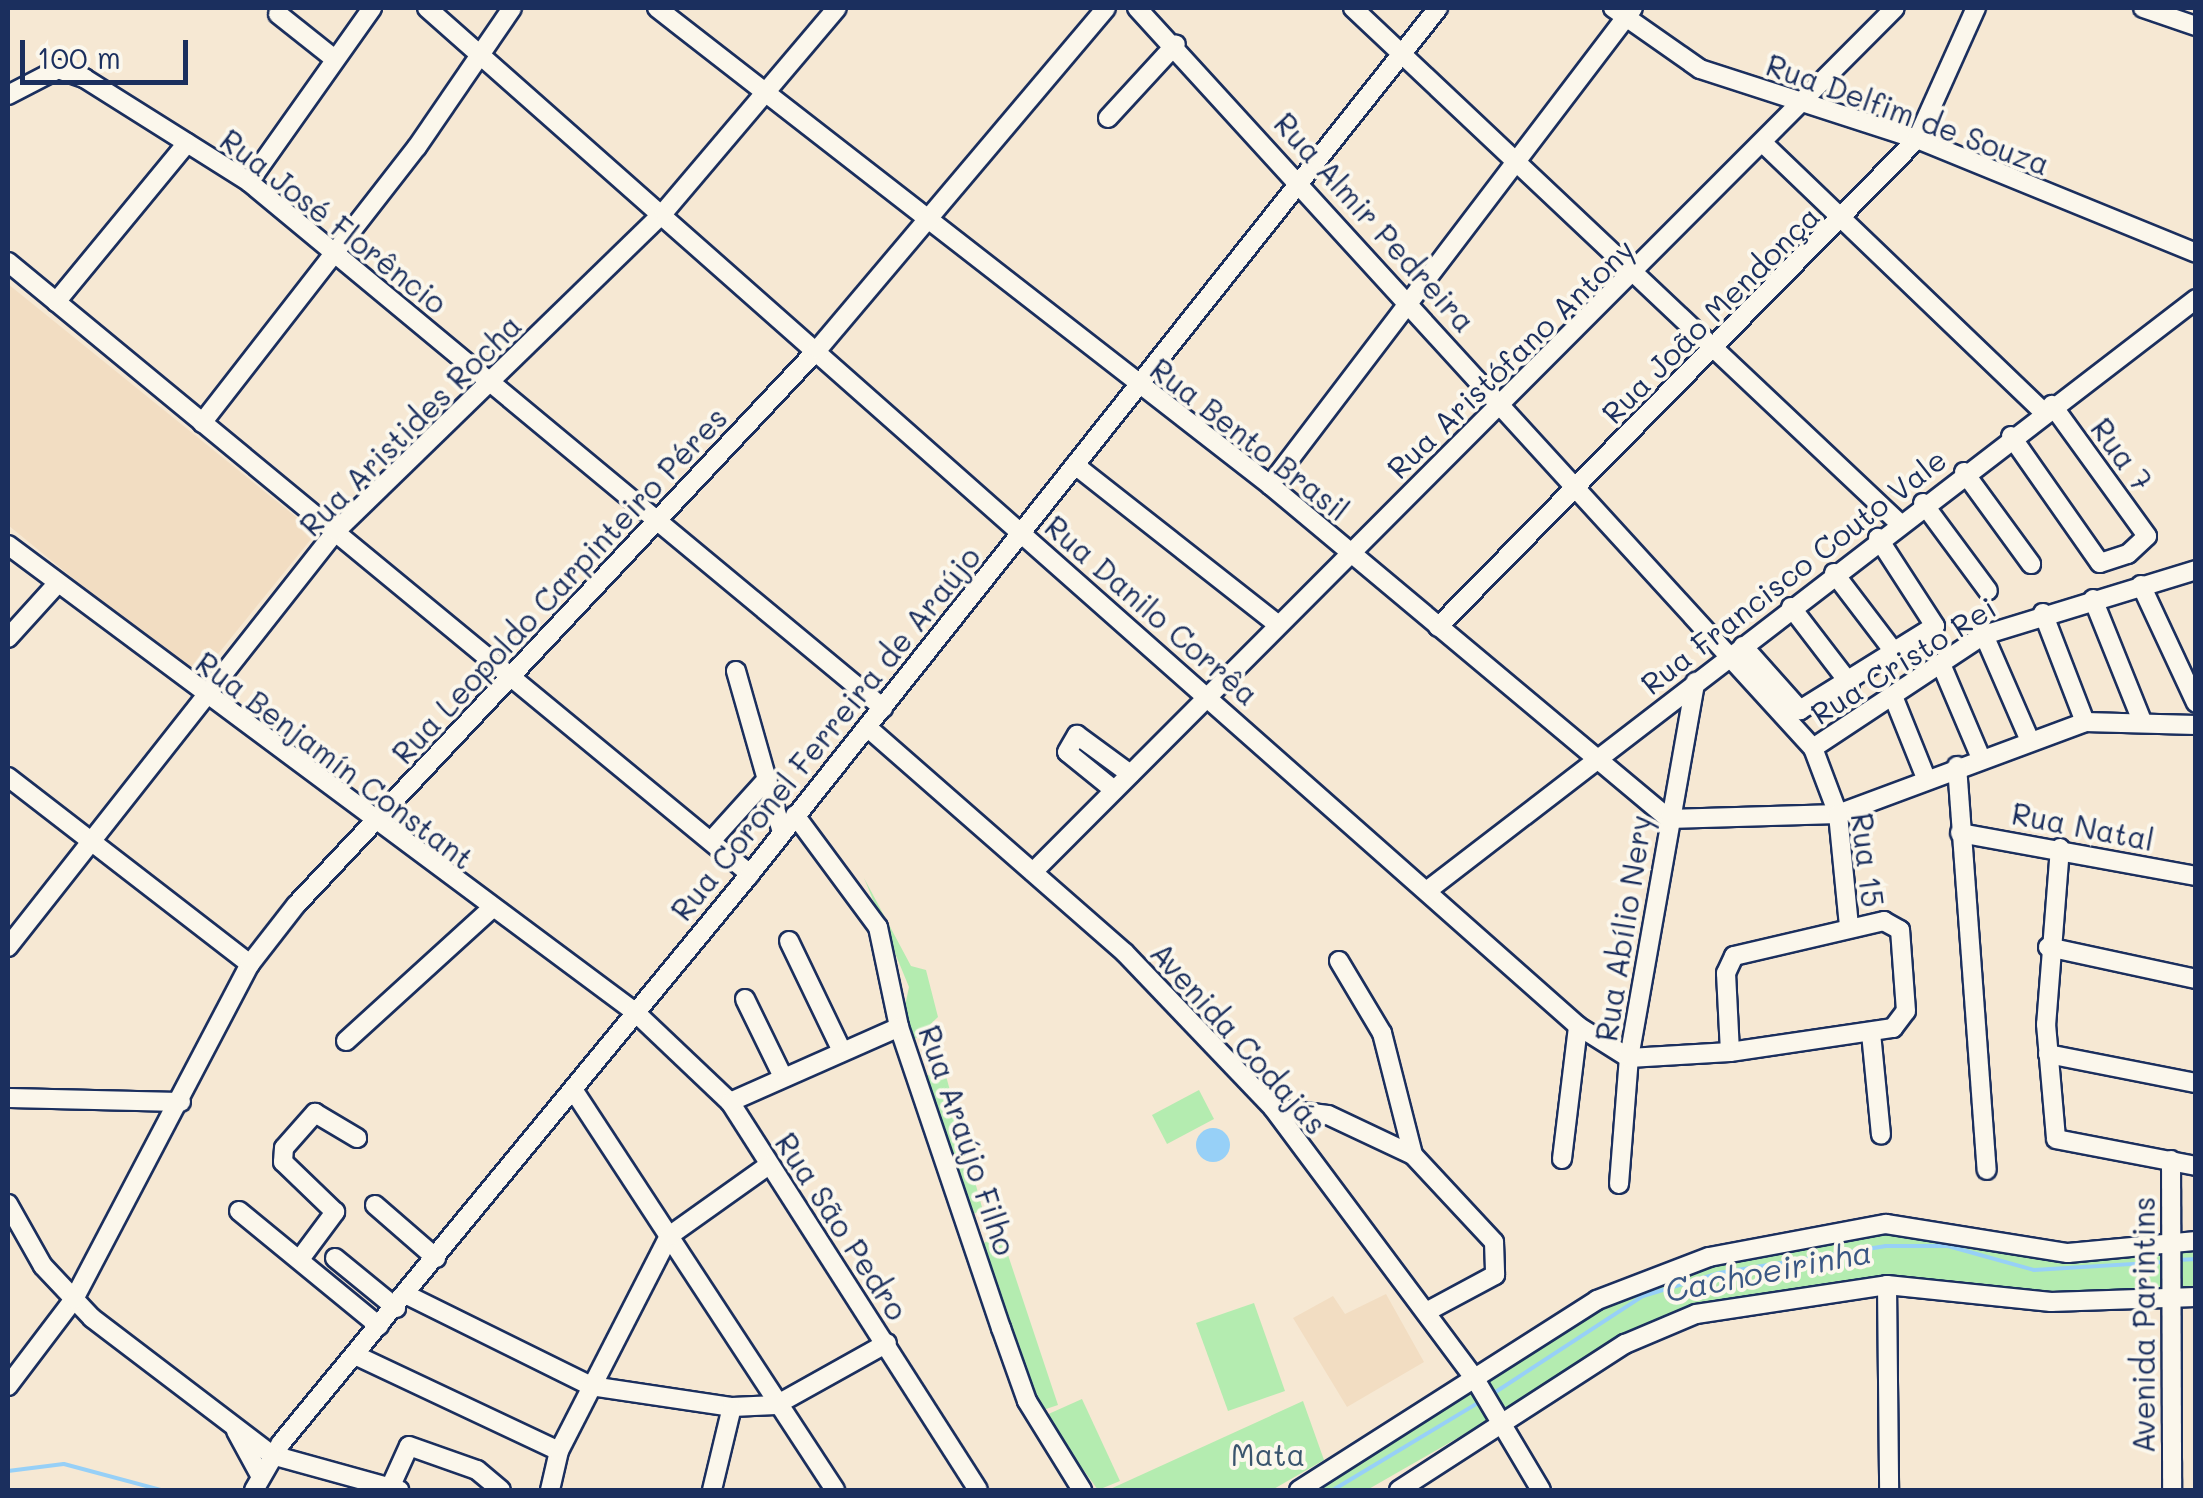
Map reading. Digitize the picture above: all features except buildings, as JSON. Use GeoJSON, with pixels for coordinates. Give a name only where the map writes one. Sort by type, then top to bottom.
{"type":"FeatureCollection","features":[{"type":"Feature","properties":{"kind":"street"},"geometry":{"type":"LineString","coordinates":[[249,182],[332,57],[372,8]]}},
{"type":"Feature","properties":{"kind":"street","name":"Rua Danilo Corrêa"},"geometry":{"type":"LineString","coordinates":[[427,8],[664,212],[1020,534],[1206,692],[1578,1026],[1629,1058]]}},
{"type":"Feature","properties":{"kind":"street"},"geometry":{"type":"LineString","coordinates":[[202,424],[337,253],[512,8]]}},
{"type":"Feature","properties":{"kind":"street","name":"Rua Bento Brasil"},"geometry":{"type":"LineString","coordinates":[[657,8],[768,88],[1137,386],[1270,486],[1594,761],[1669,819]]}},
{"type":"Feature","properties":{"kind":"street","name":"Rua Aristides Rocha"},"geometry":{"type":"LineString","coordinates":[[8,947],[95,846],[204,698],[336,531],[664,212],[837,8]]}},
{"type":"Feature","properties":{"kind":"street","name":"Rua Leopoldo Carpinteiro Péres"},"geometry":{"type":"LineString","coordinates":[[8,1386],[74,1299],[181,1102],[250,964],[372,822],[818,349],[927,215],[1106,8]]}},
{"type":"Feature","properties":{"kind":"street","name":"Rua Almir Pedreira"},"geometry":{"type":"LineString","coordinates":[[1136,8],[1176,44],[1302,178],[1575,489],[1736,651]]}},
{"type":"Feature","properties":{"kind":"street"},"geometry":{"type":"LineString","coordinates":[[1353,8],[1632,278],[1898,522]]}},
{"type":"Feature","properties":{"kind":"street","name":"Rua Coronel Ferreira de Araújo"},"geometry":{"type":"LineString","coordinates":[[257,1483],[272,1454],[750,874],[1438,8]]}},
{"type":"Feature","properties":{"kind":"street","name":"Rua Aristófano Antony"},"geometry":{"type":"LineString","coordinates":[[1033,872],[1206,692],[1632,278],[1895,8]]}},
{"type":"Feature","properties":{"kind":"street","name":"Rua João Mendonça"},"geometry":{"type":"LineString","coordinates":[[1438,627],[1840,223],[1917,139],[1976,8]]}},
{"type":"Feature","properties":{"kind":"street"},"geometry":{"type":"LineString","coordinates":[[2143,8],[2196,26]]}},
{"type":"Feature","properties":{"kind":"street"},"geometry":{"type":"LineString","coordinates":[[1270,486],[1624,11]]}},
{"type":"Feature","properties":{"kind":"street","name":"Rua Delfim de Souza"},"geometry":{"type":"LineString","coordinates":[[1624,11],[1700,69],[1917,139],[2196,252]]}},
{"type":"Feature","properties":{"kind":"street"},"geometry":{"type":"LineString","coordinates":[[278,14],[332,57]]}},
{"type":"Feature","properties":{"kind":"street"},"geometry":{"type":"LineString","coordinates":[[1108,118],[1176,44]]}},
{"type":"Feature","properties":{"kind":"street","name":"Rua José Florêncio"},"geometry":{"type":"LineString","coordinates":[[8,95],[58,69],[249,182],[883,708]]}},
{"type":"Feature","properties":{"kind":"street"},"geometry":{"type":"LineString","coordinates":[[56,302],[186,143]]}},
{"type":"Feature","properties":{"kind":"street","name":"Rua 7"},"geometry":{"type":"LineString","coordinates":[[1764,144],[1840,223],[2047,408],[2147,536],[2117,562],[2100,563],[2011,436]]}},
{"type":"Feature","properties":{"kind":"street"},"geometry":{"type":"LineString","coordinates":[[8,262],[202,424],[513,673],[750,874]]}},
{"type":"Feature","properties":{"kind":"street","name":"Rua Francisco Couto Vale"},"geometry":{"type":"LineString","coordinates":[[1428,890],[1898,522],[2196,298]]}},
{"type":"Feature","properties":{"kind":"street"},"geometry":{"type":"LineString","coordinates":[[1075,465],[1277,624]]}},
{"type":"Feature","properties":{"kind":"street"},"geometry":{"type":"LineString","coordinates":[[1964,472],[2031,564]]}},
{"type":"Feature","properties":{"kind":"street"},"geometry":{"type":"LineString","coordinates":[[1923,503],[1988,591]]}},
{"type":"Feature","properties":{"kind":"street"},"geometry":{"type":"LineString","coordinates":[[1736,651],[1800,710],[1850,684],[1938,621],[1878,538]]}},
{"type":"Feature","properties":{"kind":"street","name":"Rua Benjamín Constant"},"geometry":{"type":"LineString","coordinates":[[8,545],[204,698],[634,1012]]}},
{"type":"Feature","properties":{"kind":"street","name":"Rua Cristo Rei"},"geometry":{"type":"LineString","coordinates":[[1813,748],[1984,635],[2043,612],[2196,570]]}},
{"type":"Feature","properties":{"kind":"street"},"geometry":{"type":"LineString","coordinates":[[1834,573],[1895,653]]}},
{"type":"Feature","properties":{"kind":"street"},"geometry":{"type":"LineString","coordinates":[[8,638],[56,584]]}},
{"type":"Feature","properties":{"kind":"street"},"geometry":{"type":"LineString","coordinates":[[2140,585],[2196,703]]}},
{"type":"Feature","properties":{"kind":"street"},"geometry":{"type":"LineString","coordinates":[[2093,598],[2142,721]]}},
{"type":"Feature","properties":{"kind":"street"},"geometry":{"type":"LineString","coordinates":[[1791,608],[1850,684]]}},
{"type":"Feature","properties":{"kind":"street"},"geometry":{"type":"LineString","coordinates":[[2043,612],[2085,722]]}},
{"type":"Feature","properties":{"kind":"street"},"geometry":{"type":"LineString","coordinates":[[1984,635],[2028,736]]}},
{"type":"Feature","properties":{"kind":"street","name":"Rua 15"},"geometry":{"type":"LineString","coordinates":[[1736,651],[1813,748],[1838,814],[1849,927]]}},
{"type":"Feature","properties":{"kind":"street"},"geometry":{"type":"LineString","coordinates":[[1940,664],[1980,756]]}},
{"type":"Feature","properties":{"kind":"street"},"geometry":{"type":"LineString","coordinates":[[736,670],[782,832]]}},
{"type":"Feature","properties":{"kind":"street","name":"Rua Abílio Nery"},"geometry":{"type":"LineString","coordinates":[[1619,1184],[1629,1058],[1695,682]]}},
{"type":"Feature","properties":{"kind":"street"},"geometry":{"type":"LineString","coordinates":[[1893,696],[1926,778]]}},
{"type":"Feature","properties":{"kind":"street"},"geometry":{"type":"LineString","coordinates":[[1669,819],[1838,814],[2028,736],[2085,722],[2142,721],[2196,726]]}},
{"type":"Feature","properties":{"kind":"street","name":"Avenida Codajás"},"geometry":{"type":"LineString","coordinates":[[868,727],[1125,952],[1273,1108],[1477,1383],[1541,1490]]}},
{"type":"Feature","properties":{"kind":"street"},"geometry":{"type":"LineString","coordinates":[[1114,790],[1068,753],[1077,735],[1130,774]]}},
{"type":"Feature","properties":{"kind":"street"},"geometry":{"type":"LineString","coordinates":[[1957,766],[1987,1170]]}},
{"type":"Feature","properties":{"kind":"street"},"geometry":{"type":"LineString","coordinates":[[8,778],[250,964]]}},
{"type":"Feature","properties":{"kind":"street"},"geometry":{"type":"LineString","coordinates":[[712,841],[768,778]]}},
{"type":"Feature","properties":{"kind":"street","name":"Rua Araújo Filho"},"geometry":{"type":"LineString","coordinates":[[795,815],[878,927],[899,1026],[1027,1401],[1082,1490]]}},
{"type":"Feature","properties":{"kind":"street","name":"Rua Natal"},"geometry":{"type":"LineString","coordinates":[[1960,833],[2060,848],[2196,876]]}},
{"type":"Feature","properties":{"kind":"street"},"geometry":{"type":"LineString","coordinates":[[2060,848],[2048,947],[2048,1054],[2056,1139],[2196,1166]]}},
{"type":"Feature","properties":{"kind":"street"},"geometry":{"type":"LineString","coordinates":[[346,1041],[490,910]]}},
{"type":"Feature","properties":{"kind":"street"},"geometry":{"type":"LineString","coordinates":[[1629,1058],[1730,1052],[1893,1028],[1906,1011],[1900,930],[1884,921],[1849,927],[1750,952],[1728,962],[1730,1052]]}},
{"type":"Feature","properties":{"kind":"street"},"geometry":{"type":"LineString","coordinates":[[789,941],[842,1049]]}},
{"type":"Feature","properties":{"kind":"street"},"geometry":{"type":"LineString","coordinates":[[2048,947],[2196,979]]}},
{"type":"Feature","properties":{"kind":"street"},"geometry":{"type":"LineString","coordinates":[[1340,961],[1382,1033],[1413,1154]]}},
{"type":"Feature","properties":{"kind":"street"},"geometry":{"type":"LineString","coordinates":[[746,999],[782,1074]]}},
{"type":"Feature","properties":{"kind":"street","name":"Rua São Pedro"},"geometry":{"type":"LineString","coordinates":[[634,1012],[730,1102],[978,1490]]}},
{"type":"Feature","properties":{"kind":"street"},"geometry":{"type":"LineString","coordinates":[[730,1102],[782,1074],[899,1026]]}},
{"type":"Feature","properties":{"kind":"street"},"geometry":{"type":"LineString","coordinates":[[1562,1159],[1578,1026]]}},
{"type":"Feature","properties":{"kind":"street"},"geometry":{"type":"LineString","coordinates":[[1871,1033],[1881,1135]]}},
{"type":"Feature","properties":{"kind":"street"},"geometry":{"type":"LineString","coordinates":[[2048,1054],[2196,1083]]}},
{"type":"Feature","properties":{"kind":"street"},"geometry":{"type":"LineString","coordinates":[[574,1091],[835,1490]]}},
{"type":"Feature","properties":{"kind":"street"},"geometry":{"type":"LineString","coordinates":[[8,1098],[181,1102]]}},
{"type":"Feature","properties":{"kind":"street"},"geometry":{"type":"LineString","coordinates":[[1273,1108],[1328,1115],[1413,1154],[1494,1242],[1499,1261],[1481,1288],[1426,1312]]}},
{"type":"Feature","properties":{"kind":"street"},"geometry":{"type":"LineString","coordinates":[[300,1260],[335,1212],[284,1162],[284,1148],[315,1112],[357,1138]]}},
{"type":"Feature","properties":{"kind":"street","name":"Avenida Parintins"},"geometry":{"type":"LineString","coordinates":[[2171,1160],[2168,1247],[2172,1490]]}},
{"type":"Feature","properties":{"kind":"street"},"geometry":{"type":"LineString","coordinates":[[550,1490],[558,1451],[669,1236],[769,1165]]}},
{"type":"Feature","properties":{"kind":"street"},"geometry":{"type":"LineString","coordinates":[[8,1204],[74,1299],[272,1454],[393,1490],[409,1446],[478,1470],[502,1490]]}},
{"type":"Feature","properties":{"kind":"street"},"geometry":{"type":"LineString","coordinates":[[375,1205],[436,1258]]}},
{"type":"Feature","properties":{"kind":"street"},"geometry":{"type":"LineString","coordinates":[[239,1211],[379,1326]]}},
{"type":"Feature","properties":{"kind":"street"},"geometry":{"type":"LineString","coordinates":[[1300,1490],[1477,1383],[1632,1281],[1767,1245],[1886,1224],[2037,1252],[2168,1247],[2196,1241]]}},
{"type":"Feature","properties":{"kind":"street"},"geometry":{"type":"LineString","coordinates":[[335,1258],[401,1301],[591,1386],[732,1407],[776,1405],[887,1343]]}},
{"type":"Feature","properties":{"kind":"street"},"geometry":{"type":"LineString","coordinates":[[1887,1285],[1889,1490]]}},
{"type":"Feature","properties":{"kind":"street"},"geometry":{"type":"LineString","coordinates":[[1399,1490],[1499,1421],[1625,1344],[1696,1314],[1887,1285],[2051,1302],[2170,1294],[2196,1296]]}},
{"type":"Feature","properties":{"kind":"street"},"geometry":{"type":"LineString","coordinates":[[355,1355],[558,1451]]}},
{"type":"Feature","properties":{"kind":"street"},"geometry":{"type":"LineString","coordinates":[[712,1490],[732,1407]]}},
{"type":"Feature","properties":{"kind":"street"},"geometry":{"type":"LineString","coordinates":[[234,1426],[257,1483]]}},
{"type":"Feature","properties":{"kind":"shaded area"},"geometry":{"type":"Polygon","coordinates":[[[8,284],[316,533],[197,680],[8,525],[8,284]]]}},
{"type":"Feature","properties":{"kind":"shaded area"},"geometry":{"type":"Polygon","coordinates":[[[1386,1294],[1424,1362],[1347,1407],[1293,1318],[1333,1296],[1345,1314],[1386,1294]]]}},
{"type":"Feature","properties":{"kind":"green space"},"geometry":{"type":"Polygon","coordinates":[[[864,878],[911,966],[926,970],[938,1017],[912,1042],[902,1020],[909,987],[864,878]]]}},
{"type":"Feature","properties":{"kind":"green space"},"geometry":{"type":"Polygon","coordinates":[[[923,1075],[946,1076],[983,1211],[972,1214],[923,1075]]]}},
{"type":"Feature","properties":{"kind":"green space"},"geometry":{"type":"Polygon","coordinates":[[[1199,1090],[1214,1119],[1167,1144],[1152,1115],[1199,1090]]]}},
{"type":"Feature","properties":{"kind":"green space"},"geometry":{"type":"Polygon","coordinates":[[[1885,1231],[2054,1259],[2195,1249],[2195,1293],[2007,1293],[1886,1277],[1686,1307],[1367,1490],[1299,1490],[1632,1284],[1885,1231]]]}},
{"type":"Feature","properties":{"kind":"green space"},"geometry":{"type":"Polygon","coordinates":[[[1001,1234],[1058,1405],[1043,1410],[1034,1404],[980,1245],[1001,1234]]]}},
{"type":"Feature","properties":{"kind":"green space"},"geometry":{"type":"Polygon","coordinates":[[[1254,1303],[1285,1391],[1228,1411],[1196,1323],[1254,1303]]]}},
{"type":"Feature","properties":{"kind":"green space"},"geometry":{"type":"Polygon","coordinates":[[[1082,1399],[1120,1481],[1098,1490],[1044,1416],[1082,1399]]]}},
{"type":"Feature","properties":{"kind":"green space","name":"Mata"},"geometry":{"type":"Polygon","coordinates":[[[1303,1401],[1324,1460],[1272,1490],[1108,1490],[1303,1401]]]}},
{"type":"Feature","properties":{"kind":"water"},"geometry":{"type":"Polygon","coordinates":[[[1213,1128],[1225,1133],[1230,1145],[1225,1157],[1213,1162],[1201,1157],[1196,1145],[1201,1133],[1213,1128]]]}},
{"type":"Feature","properties":{"kind":"waterway","name":"Cachoeirinha"},"geometry":{"type":"LineString","coordinates":[[1491,1395],[1643,1296],[1719,1273],[1886,1246],[1948,1246],[2034,1270],[2163,1262]]}},
{"type":"Feature","properties":{"kind":"waterway","name":"Cachoeirinha"},"geometry":{"type":"LineString","coordinates":[[2178,1260],[2196,1259]]}},
{"type":"Feature","properties":{"kind":"waterway","name":"Cachoeirinha"},"geometry":{"type":"LineString","coordinates":[[1333,1490],[1483,1400]]}},
{"type":"Feature","properties":{"kind":"waterway","name":"Cachoeirinha"},"geometry":{"type":"LineString","coordinates":[[8,1471],[64,1464],[161,1490]]}}]}
